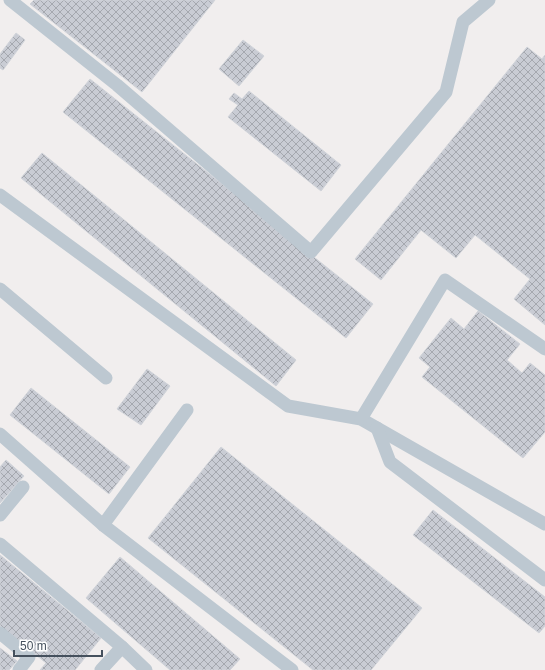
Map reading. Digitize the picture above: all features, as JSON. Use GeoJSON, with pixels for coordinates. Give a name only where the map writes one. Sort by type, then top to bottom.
{"type":"FeatureCollection","features":[{"type":"Feature","properties":{"kind":"lane"},"geometry":{"type":"LineString","coordinates":[[10,0],[117,85],[311,252],[446,92],[463,22],[489,0]]}},
{"type":"Feature","properties":{"kind":"lane"},"geometry":{"type":"LineString","coordinates":[[0,195],[288,406],[361,419],[545,524]]}},
{"type":"Feature","properties":{"kind":"lane"},"geometry":{"type":"LineString","coordinates":[[361,419],[445,280],[545,349]]}},
{"type":"Feature","properties":{"kind":"lane"},"geometry":{"type":"LineString","coordinates":[[0,289],[106,378]]}},
{"type":"Feature","properties":{"kind":"lane"},"geometry":{"type":"LineString","coordinates":[[103,525],[187,410]]}},
{"type":"Feature","properties":{"kind":"lane"},"geometry":{"type":"LineString","coordinates":[[377,428],[390,462],[545,580]]}},
{"type":"Feature","properties":{"kind":"lane"},"geometry":{"type":"LineString","coordinates":[[0,434],[103,525],[292,670]]}},
{"type":"Feature","properties":{"kind":"lane"},"geometry":{"type":"LineString","coordinates":[[0,515],[23,487]]}},
{"type":"Feature","properties":{"kind":"lane"},"geometry":{"type":"LineString","coordinates":[[0,544],[122,647],[146,670]]}},
{"type":"Feature","properties":{"kind":"lane"},"geometry":{"type":"LineString","coordinates":[[0,633],[29,657],[19,670]]}},
{"type":"Feature","properties":{"kind":"lane"},"geometry":{"type":"LineString","coordinates":[[101,670],[122,647]]}},
{"type":"Feature","properties":{"kind":"building"},"geometry":{"type":"Polygon","coordinates":[[[34,0],[215,0],[142,92],[30,4],[34,0]]]}},
{"type":"Feature","properties":{"kind":"building"},"geometry":{"type":"Polygon","coordinates":[[[16,33],[25,40],[3,70],[0,68],[0,54],[16,33]]]}},
{"type":"Feature","properties":{"kind":"building"},"geometry":{"type":"Polygon","coordinates":[[[243,40],[264,56],[239,86],[219,69],[243,40]]]}},
{"type":"Feature","properties":{"kind":"building"},"geometry":{"type":"Polygon","coordinates":[[[527,47],[542,59],[545,55],[545,325],[514,299],[530,279],[475,235],[456,258],[421,230],[381,280],[355,259],[527,47]]]}},
{"type":"Feature","properties":{"kind":"building"},"geometry":{"type":"Polygon","coordinates":[[[90,79],[373,304],[346,338],[63,112],[90,79]]]}},
{"type":"Feature","properties":{"kind":"building"},"geometry":{"type":"Polygon","coordinates":[[[249,91],[341,165],[321,191],[228,117],[238,105],[229,99],[234,93],[242,99],[249,91]]]}},
{"type":"Feature","properties":{"kind":"building"},"geometry":{"type":"Polygon","coordinates":[[[42,153],[296,360],[276,386],[21,178],[42,153]]]}},
{"type":"Feature","properties":{"kind":"building"},"geometry":{"type":"Polygon","coordinates":[[[478,311],[520,344],[507,360],[522,373],[530,363],[545,375],[545,432],[523,458],[422,377],[430,367],[419,358],[451,318],[464,329],[478,311]]]}},
{"type":"Feature","properties":{"kind":"building"},"geometry":{"type":"Polygon","coordinates":[[[147,369],[170,386],[141,425],[117,409],[147,369]]]}},
{"type":"Feature","properties":{"kind":"building"},"geometry":{"type":"Polygon","coordinates":[[[31,388],[130,467],[109,494],[10,415],[31,388]]]}},
{"type":"Feature","properties":{"kind":"building"},"geometry":{"type":"Polygon","coordinates":[[[221,447],[422,608],[371,670],[313,670],[148,538],[221,447]]]}},
{"type":"Feature","properties":{"kind":"building"},"geometry":{"type":"Polygon","coordinates":[[[6,460],[24,476],[0,503],[0,467],[6,460]]]}},
{"type":"Feature","properties":{"kind":"building"},"geometry":{"type":"Polygon","coordinates":[[[433,510],[545,597],[545,626],[539,633],[413,535],[433,510]]]}},
{"type":"Feature","properties":{"kind":"building"},"geometry":{"type":"Polygon","coordinates":[[[0,555],[101,638],[75,670],[40,670],[46,663],[0,626],[0,555]]]}},
{"type":"Feature","properties":{"kind":"building"},"geometry":{"type":"Polygon","coordinates":[[[120,557],[240,659],[230,670],[170,670],[86,598],[120,557]]]}},
{"type":"Feature","properties":{"kind":"building"},"geometry":{"type":"Polygon","coordinates":[[[0,648],[17,661],[9,670],[0,670],[0,648]]]}}]}
